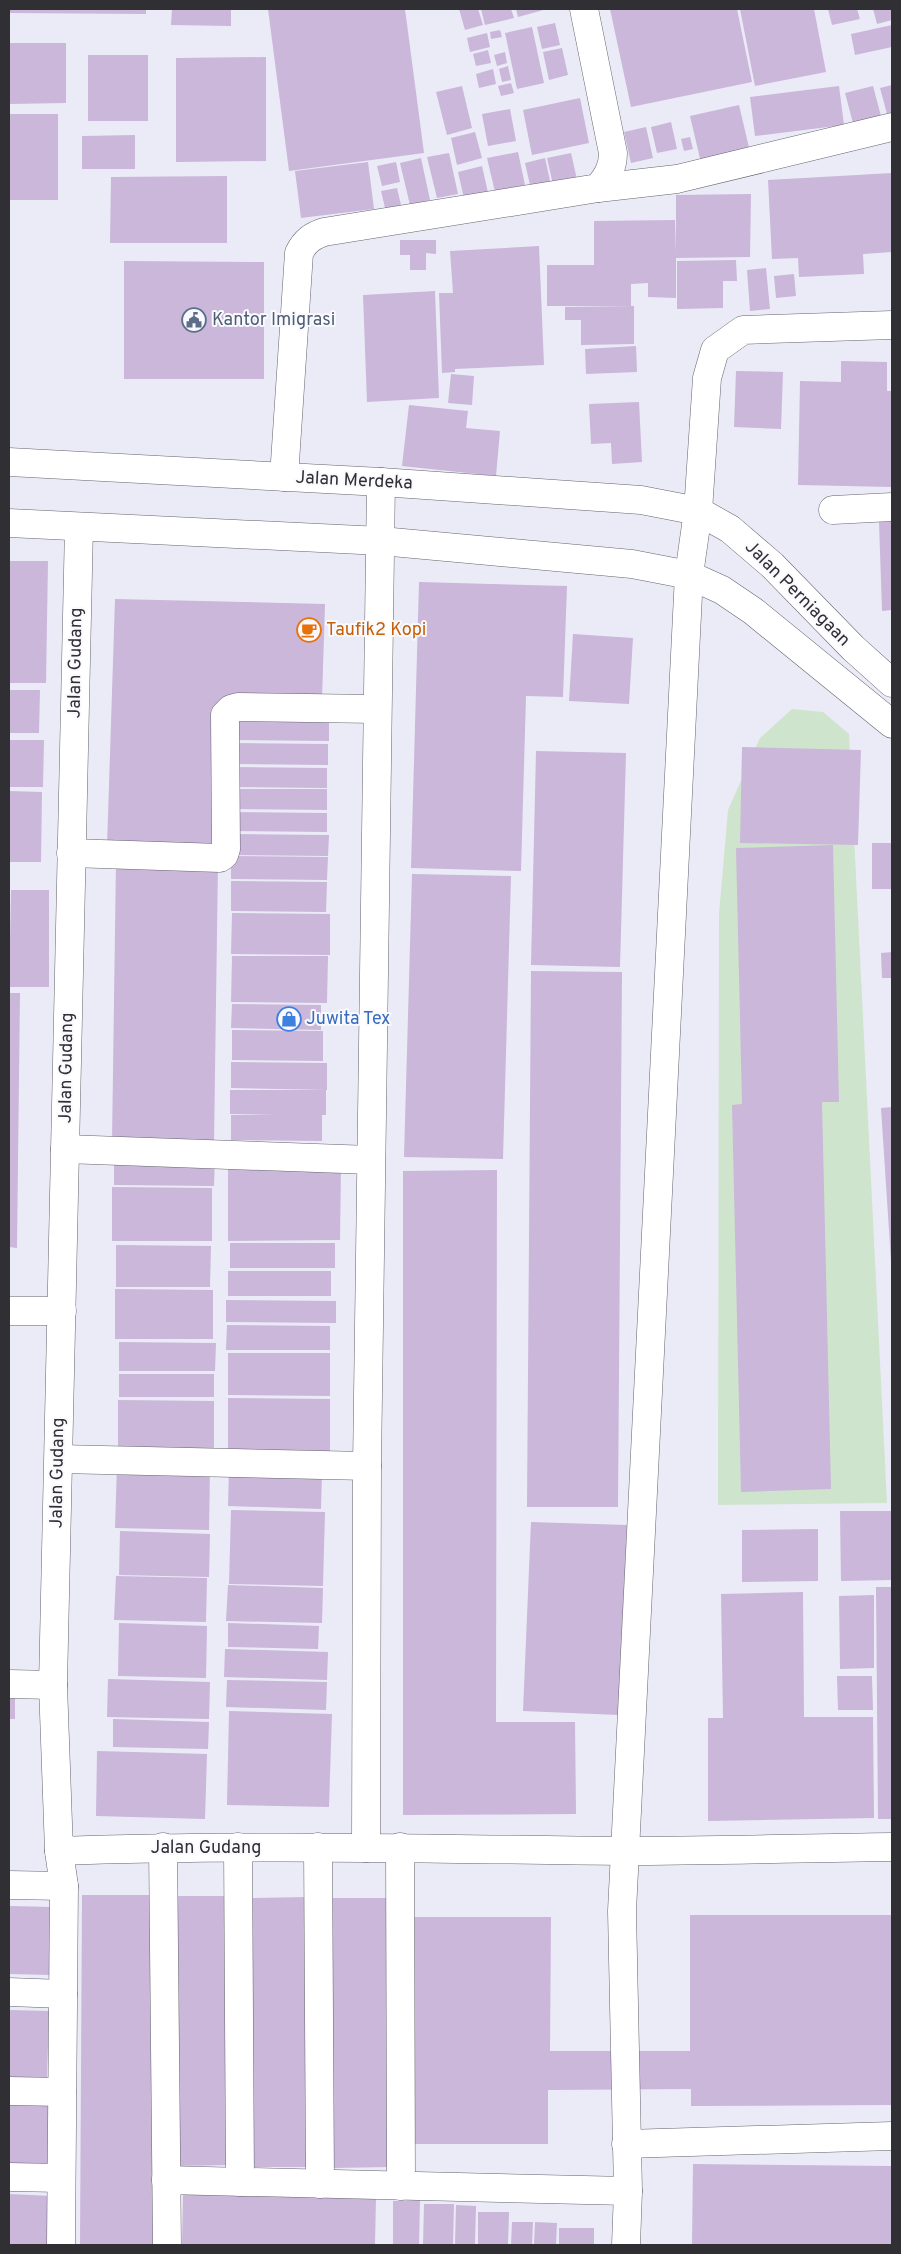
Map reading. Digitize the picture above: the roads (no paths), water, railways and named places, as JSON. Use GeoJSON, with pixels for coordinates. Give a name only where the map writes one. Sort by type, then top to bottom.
{"type":"FeatureCollection","features":[{"type":"Feature","properties":{"kind":"street"},"geometry":{"type":"LineString","coordinates":[[584,9],[613,153],[613,165],[598,188]]}},
{"type":"Feature","properties":{"kind":"street"},"geometry":{"type":"LineString","coordinates":[[284,477],[299,253],[303,245],[313,236],[324,232],[598,188],[677,179],[892,128]]}},
{"type":"Feature","properties":{"kind":"street"},"geometry":{"type":"LineString","coordinates":[[626,2245],[628,2191],[622,1911],[689,575],[698,511],[708,378],[715,350],[743,330],[892,324]]}},
{"type":"Feature","properties":{"kind":"street","name":"Jalan Merdeka"},"geometry":{"type":"LineString","coordinates":[[9,462],[380,482],[641,500],[698,511]]}},
{"type":"Feature","properties":{"kind":"street"},"geometry":{"type":"LineString","coordinates":[[366,1848],[367,1466],[376,709],[381,541],[380,482]]}},
{"type":"Feature","properties":{"kind":"street"},"geometry":{"type":"LineString","coordinates":[[834,510],[892,507]]}},
{"type":"Feature","properties":{"kind":"street","name":"Jalan Perniagaan"},"geometry":{"type":"LineString","coordinates":[[698,511],[730,529],[772,565],[853,648],[892,683]]}},
{"type":"Feature","properties":{"kind":"street"},"geometry":{"type":"LineString","coordinates":[[9,523],[381,541],[632,564],[689,575]]}},
{"type":"Feature","properties":{"kind":"street","name":"Jalan Gudang"},"geometry":{"type":"LineString","coordinates":[[79,527],[53,1685],[60,1851],[163,1847],[400,1847],[626,1851],[892,1847]]}},
{"type":"Feature","properties":{"kind":"street","name":"Jalan Perniagaan"},"geometry":{"type":"LineString","coordinates":[[689,575],[722,590],[753,611],[892,724]]}},
{"type":"Feature","properties":{"kind":"street"},"geometry":{"type":"LineString","coordinates":[[71,853],[220,858],[224,855],[226,849],[225,715],[231,709],[238,707],[376,709]]}},
{"type":"Feature","properties":{"kind":"street"},"geometry":{"type":"LineString","coordinates":[[65,1149],[371,1160]]}},
{"type":"Feature","properties":{"kind":"street"},"geometry":{"type":"LineString","coordinates":[[9,1311],[62,1311]]}},
{"type":"Feature","properties":{"kind":"street"},"geometry":{"type":"LineString","coordinates":[[59,1459],[367,1466]]}},
{"type":"Feature","properties":{"kind":"street"},"geometry":{"type":"LineString","coordinates":[[9,1684],[53,1685]]}},
{"type":"Feature","properties":{"kind":"street"},"geometry":{"type":"LineString","coordinates":[[163,1847],[167,2245]]}},
{"type":"Feature","properties":{"kind":"street"},"geometry":{"type":"LineString","coordinates":[[238,1847],[240,2182]]}},
{"type":"Feature","properties":{"kind":"street"},"geometry":{"type":"LineString","coordinates":[[318,1847],[320,2184]]}},
{"type":"Feature","properties":{"kind":"street"},"geometry":{"type":"LineString","coordinates":[[400,1847],[401,2186]]}},
{"type":"Feature","properties":{"kind":"street"},"geometry":{"type":"LineString","coordinates":[[60,1851],[64,1886],[61,2245]]}},
{"type":"Feature","properties":{"kind":"street"},"geometry":{"type":"LineString","coordinates":[[9,1885],[64,1886]]}},
{"type":"Feature","properties":{"kind":"street"},"geometry":{"type":"LineString","coordinates":[[9,1992],[63,1994]]}},
{"type":"Feature","properties":{"kind":"street"},"geometry":{"type":"LineString","coordinates":[[9,2091],[62,2092]]}},
{"type":"Feature","properties":{"kind":"street"},"geometry":{"type":"LineString","coordinates":[[626,2144],[892,2136]]}},
{"type":"Feature","properties":{"kind":"street"},"geometry":{"type":"LineString","coordinates":[[9,2177],[61,2178]]}},
{"type":"Feature","properties":{"kind":"street"},"geometry":{"type":"LineString","coordinates":[[166,2180],[628,2191]]}},
{"type":"Feature","properties":{"kind":"place","name":"Kantor Imigrasi"},"geometry":{"type":"Point","coordinates":[194,320]}},
{"type":"Feature","properties":{"kind":"place","name":"Taufik2 Kopi"},"geometry":{"type":"Point","coordinates":[309,630]}},
{"type":"Feature","properties":{"kind":"place","name":"Juwita Tex"},"geometry":{"type":"Point","coordinates":[289,1019]}}]}
